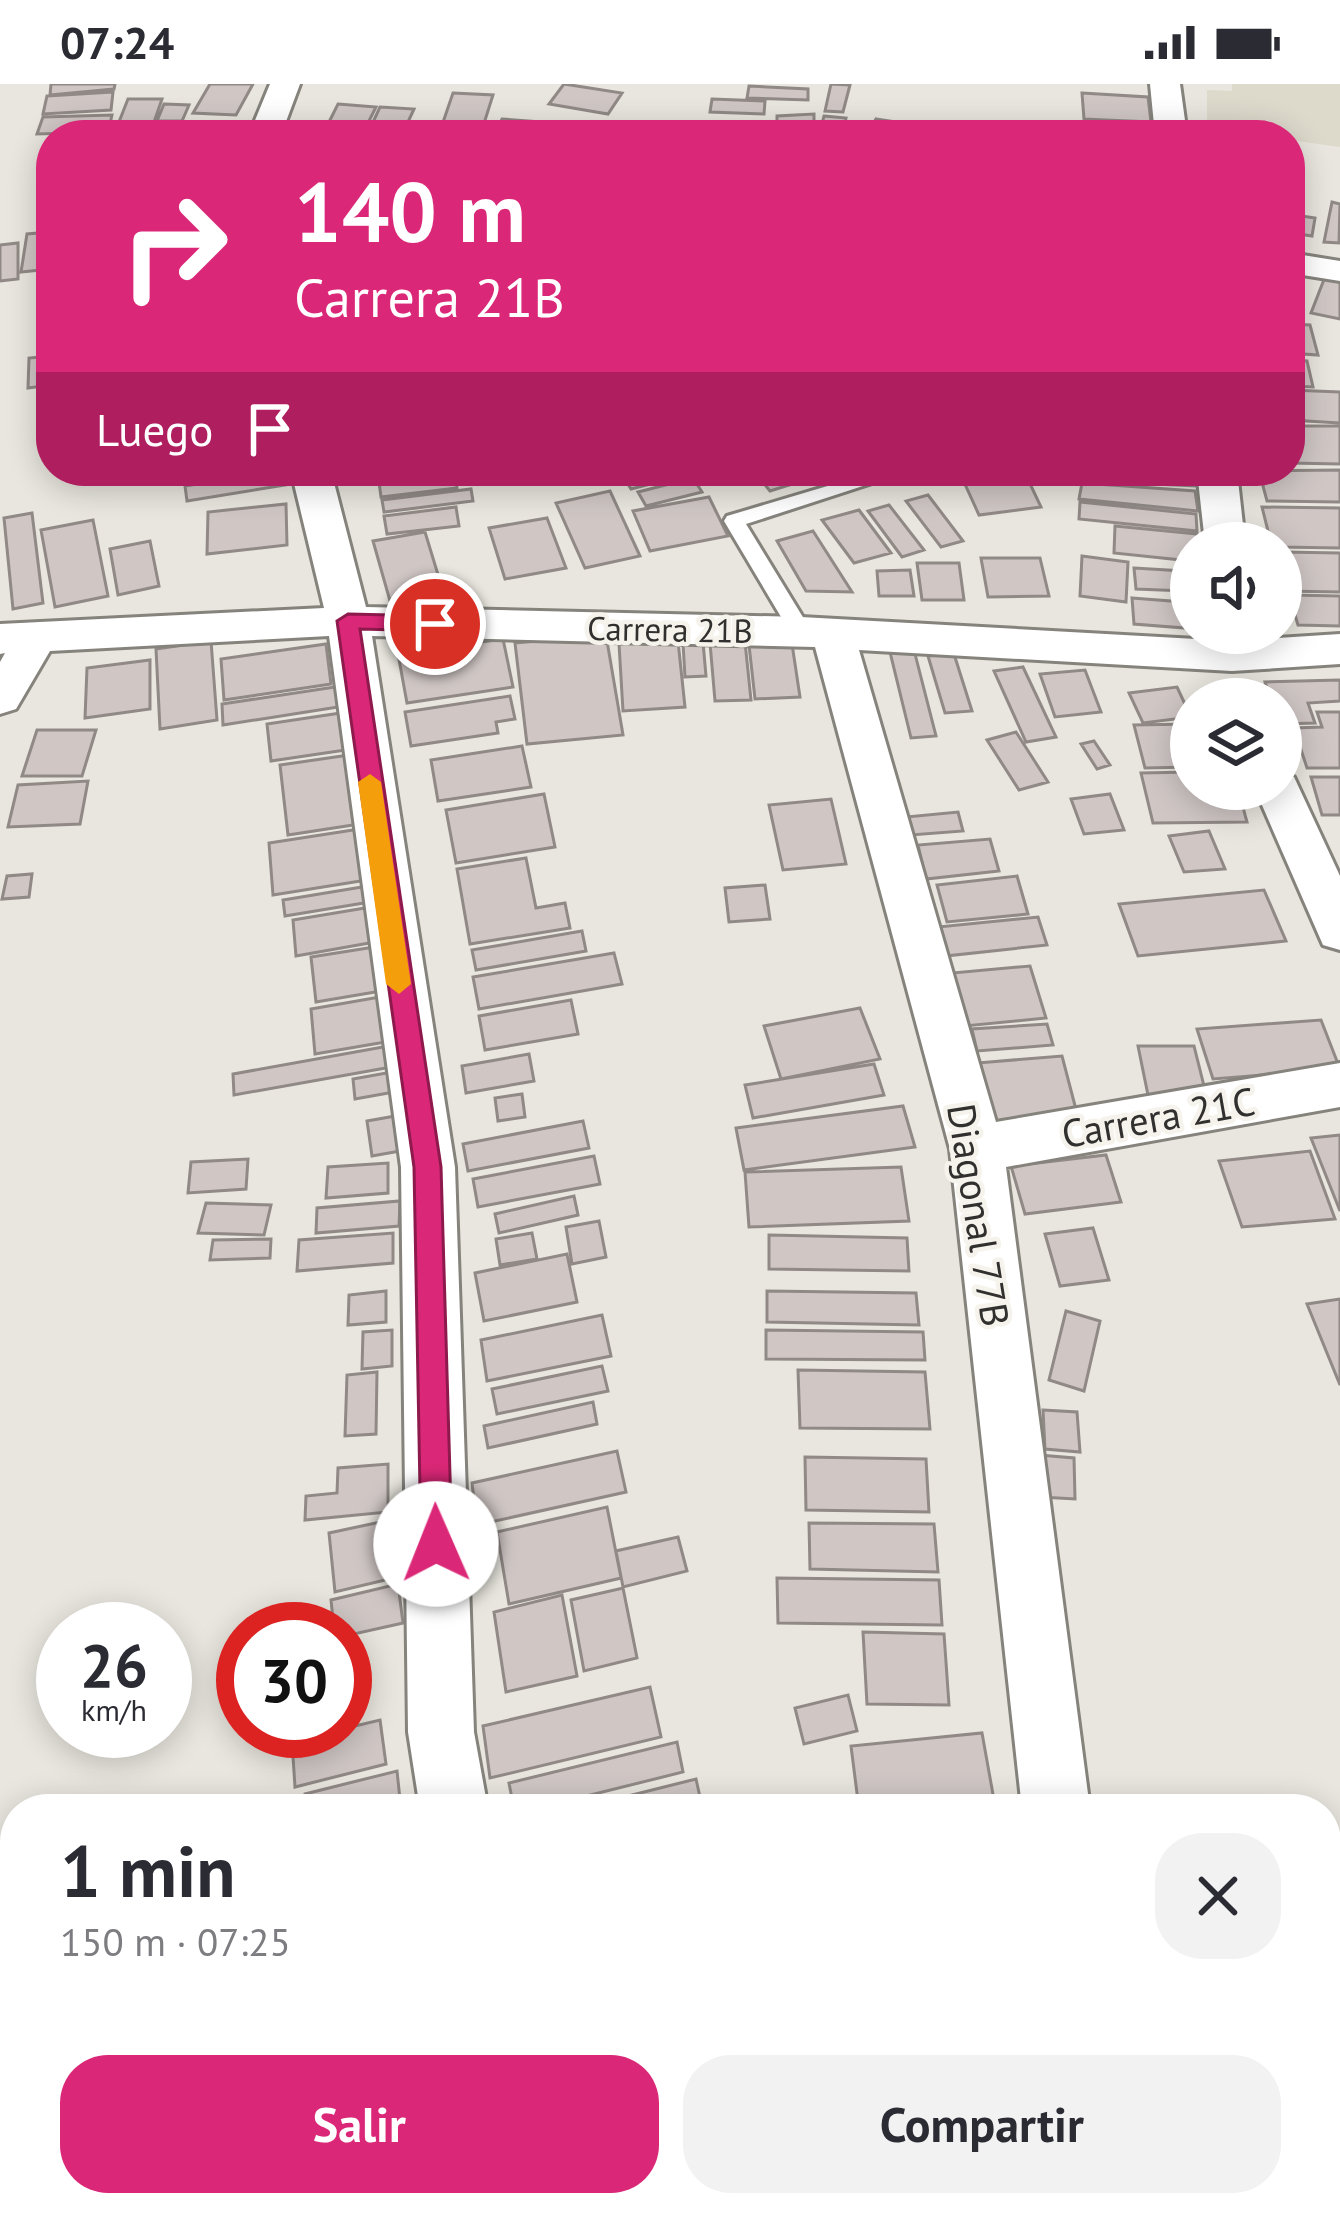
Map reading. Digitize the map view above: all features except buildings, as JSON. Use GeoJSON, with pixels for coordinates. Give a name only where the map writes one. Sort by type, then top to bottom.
{"type":"FeatureCollection","features":[{"type":"Feature","properties":{"kind":"street"},"geometry":{"type":"LineString","coordinates":[[271,120],[285,84]]}},
{"type":"Feature","properties":{"kind":"street"},"geometry":{"type":"LineString","coordinates":[[1165,84],[1169,120]]}},
{"type":"Feature","properties":{"kind":"street"},"geometry":{"type":"LineString","coordinates":[[1305,266],[1340,272]]}},
{"type":"Feature","properties":{"kind":"street"},"geometry":{"type":"LineString","coordinates":[[315,486],[348,621],[428,1167],[441,1732],[451,1794]]}},
{"type":"Feature","properties":{"kind":"street"},"geometry":{"type":"LineString","coordinates":[[1219,486],[1223,522]]}},
{"type":"Feature","properties":{"kind":"street","name":"Carrera 21B"},"geometry":{"type":"LineString","coordinates":[[19,637],[348,621],[1170,643]]}},
{"type":"Feature","properties":{"kind":"street","name":"Diagonal 77B"},"geometry":{"type":"LineString","coordinates":[[817,633],[976,1149],[1054,1794]]}},
{"type":"Feature","properties":{"kind":"street"},"geometry":{"type":"LineString","coordinates":[[0,698],[19,637]]}},
{"type":"Feature","properties":{"kind":"street","name":"Carrera 21B"},"geometry":{"type":"LineString","coordinates":[[1302,648],[1340,650]]}},
{"type":"Feature","properties":{"kind":"street"},"geometry":{"type":"LineString","coordinates":[[1287,810],[1340,931]]}},
{"type":"Feature","properties":{"kind":"street","name":"Carrera 21C"},"geometry":{"type":"LineString","coordinates":[[976,1149],[1340,1085]]}},
{"type":"Feature","properties":{"kind":"lane","name":"Diagonal 77B"},"geometry":{"type":"LineString","coordinates":[[817,633],[734,521],[850,486]]}},
{"type":"Feature","properties":{"kind":"shaded area"},"geometry":{"type":"Polygon","coordinates":[[[1232,84],[1340,84],[1340,147],[1305,142],[1305,120],[1207,120],[1207,90],[1232,91],[1232,84]]]}},
{"type":"Feature","properties":{"kind":"slow traffic"},"geometry":{"type":"LineString","coordinates":[[370,782],[399,984]]}},
{"type":"Feature","properties":{"kind":"route"},"geometry":{"type":"LineString","coordinates":[[435,624],[348,621],[428,1167],[436,1544]]}}]}
